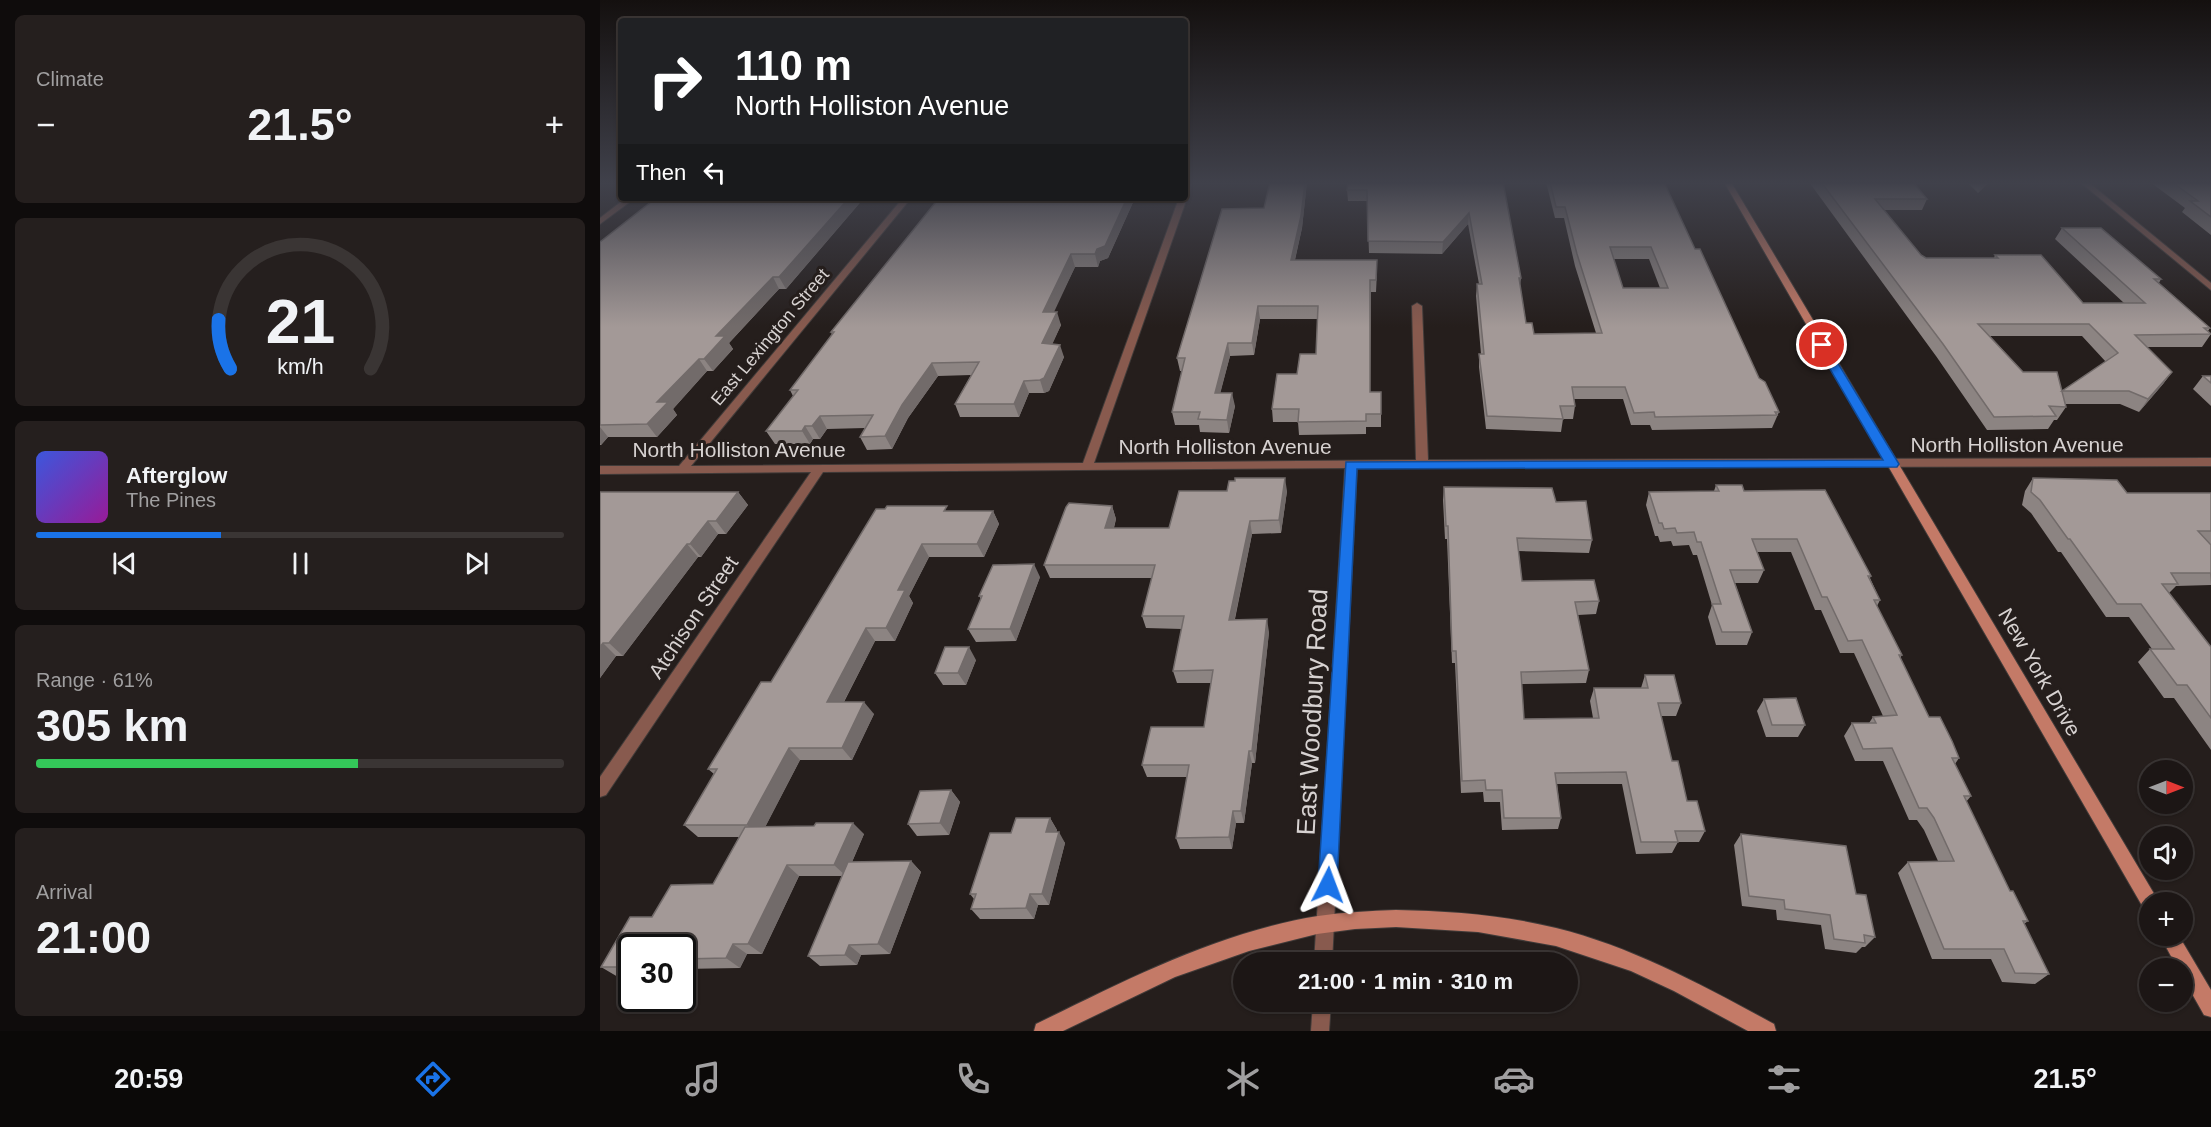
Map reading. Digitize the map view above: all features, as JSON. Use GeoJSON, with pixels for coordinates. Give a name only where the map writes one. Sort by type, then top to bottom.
{"type":"FeatureCollection","features":[{"type":"Feature","properties":{"kind":"street","name":"East Lexington Street"},"geometry":{"type":"LineString","coordinates":[[682,469],[880,230]]}},
{"type":"Feature","properties":{"kind":"street"},"geometry":{"type":"LineString","coordinates":[[1087,467],[1172,230]]}},
{"type":"Feature","properties":{"kind":"street","name":"New York Drive"},"geometry":{"type":"LineString","coordinates":[[1754,230],[2144,892]]}},
{"type":"Feature","properties":{"kind":"street"},"geometry":{"type":"LineString","coordinates":[[2141,230],[2211,287]]}},
{"type":"Feature","properties":{"kind":"street"},"geometry":{"type":"LineString","coordinates":[[1417,306],[1422,464]]}},
{"type":"Feature","properties":{"kind":"street","name":"North Holliston Avenue"},"geometry":{"type":"LineString","coordinates":[[600,470],[1422,464],[2211,462]]}},
{"type":"Feature","properties":{"kind":"street","name":"East Woodbury Road"},"geometry":{"type":"LineString","coordinates":[[1324,952],[1351,465]]}},
{"type":"Feature","properties":{"kind":"street","name":"Atchison Street"},"geometry":{"type":"LineString","coordinates":[[600,790],[820,468]]}},
{"type":"Feature","properties":{"kind":"street"},"geometry":{"type":"LineString","coordinates":[[1043,1031],[1155,976],[1284,932],[1368,920],[1412,919],[1496,924],[1591,946],[1688,987],[1767,1031]]}},
{"type":"Feature","properties":{"kind":"street"},"geometry":{"type":"LineString","coordinates":[[2175,946],[2211,1008]]}},
{"type":"Feature","properties":{"kind":"street"},"geometry":{"type":"LineString","coordinates":[[1320,1031],[1321,1012]]}},
{"type":"Feature","properties":{"kind":"building"},"geometry":{"type":"Polygon","coordinates":[[[615,230],[821,230],[779,277],[773,277],[716,336],[725,336],[704,359],[699,359],[657,402],[668,402],[647,424],[600,425],[600,242],[615,230]]]}},
{"type":"Feature","properties":{"kind":"building"},"geometry":{"type":"Polygon","coordinates":[[[913,230],[1112,230],[1105,246],[1097,249],[1095,254],[1071,254],[1043,312],[1057,312],[1042,343],[1060,345],[1044,378],[1024,381],[1014,404],[955,404],[979,362],[932,363],[902,405],[885,436],[860,437],[873,415],[820,416],[812,426],[805,426],[802,431],[766,431],[798,390],[790,390],[834,332],[831,332],[913,230]]]}},
{"type":"Feature","properties":{"kind":"building"},"geometry":{"type":"Polygon","coordinates":[[[1216,230],[1298,230],[1291,260],[1377,260],[1376,280],[1370,280],[1370,392],[1381,392],[1381,414],[1366,414],[1366,421],[1298,422],[1299,409],[1272,409],[1277,374],[1297,374],[1300,354],[1316,354],[1318,306],[1258,306],[1252,343],[1228,343],[1215,393],[1232,393],[1227,420],[1198,419],[1200,412],[1172,412],[1185,358],[1177,358],[1216,230]]]}},
{"type":"Feature","properties":{"kind":"building"},"geometry":{"type":"Polygon","coordinates":[[[1368,230],[1454,230],[1443,242],[1368,241],[1368,230]]]}},
{"type":"Feature","properties":{"kind":"building"},"geometry":{"type":"Polygon","coordinates":[[[1472,230],[1512,230],[1526,323],[1532,323],[1534,334],[1602,333],[1571,230],[1686,230],[1695,249],[1700,249],[1759,378],[1765,382],[1779,412],[1775,412],[1777,415],[1655,417],[1654,412],[1634,413],[1625,387],[1572,387],[1575,406],[1560,406],[1563,419],[1487,416],[1479,354],[1484,354],[1477,284],[1482,284],[1472,230]],[[1610,247],[1623,288],[1668,288],[1651,247],[1610,247]]]}},
{"type":"Feature","properties":{"kind":"building"},"geometry":{"type":"Polygon","coordinates":[[[1857,230],[1901,230],[1926,258],[1998,258],[1995,255],[2041,255],[2083,303],[2145,303],[2064,230],[2103,230],[2161,279],[2154,279],[2210,328],[2204,328],[2211,334],[2135,335],[2172,372],[2148,399],[2129,391],[2062,391],[2118,353],[2089,324],[1978,324],[2023,372],[2057,372],[2066,407],[2049,406],[2056,416],[1994,417],[1943,344],[1857,230]]]}},
{"type":"Feature","properties":{"kind":"building"},"geometry":{"type":"Polygon","coordinates":[[[2203,376],[2211,376],[2211,383],[2203,376]]]}},
{"type":"Feature","properties":{"kind":"building"},"geometry":{"type":"Polygon","coordinates":[[[1235,478],[1285,478],[1279,520],[1250,521],[1229,620],[1267,619],[1252,751],[1249,751],[1241,811],[1233,811],[1229,837],[1176,838],[1189,765],[1142,765],[1151,727],[1204,727],[1213,670],[1173,671],[1184,616],[1142,616],[1155,565],[1044,565],[1069,503],[1112,506],[1105,528],[1169,528],[1179,491],[1227,491],[1229,481],[1235,481],[1235,478]]]}},
{"type":"Feature","properties":{"kind":"building"},"geometry":{"type":"Polygon","coordinates":[[[2033,478],[2117,480],[2127,493],[2211,493],[2211,531],[2198,531],[2211,545],[2211,573],[2171,573],[2178,584],[2162,584],[2211,647],[2211,718],[2187,685],[2177,685],[2150,649],[2174,649],[2141,604],[2117,604],[2070,539],[2040,500],[2031,492],[2033,478]]]}},
{"type":"Feature","properties":{"kind":"building"},"geometry":{"type":"Polygon","coordinates":[[[1716,485],[1742,485],[1744,491],[1825,490],[1871,576],[1868,576],[1880,600],[1874,600],[1902,655],[1899,655],[1929,717],[1940,717],[1952,741],[1959,758],[1952,758],[1971,796],[1964,796],[2010,891],[2013,891],[2028,921],[2023,921],[2049,974],[2015,973],[2004,949],[1944,949],[1908,862],[1954,861],[1934,818],[1927,808],[1919,808],[1892,748],[1863,749],[1852,723],[1876,723],[1873,717],[1897,715],[1862,640],[1848,641],[1827,597],[1822,597],[1797,539],[1752,539],[1764,570],[1730,570],[1752,632],[1722,632],[1712,604],[1721,604],[1701,542],[1697,542],[1694,532],[1677,533],[1675,528],[1664,529],[1662,523],[1659,523],[1649,492],[1719,491],[1716,485]]]}},
{"type":"Feature","properties":{"kind":"building"},"geometry":{"type":"Polygon","coordinates":[[[1444,487],[1552,488],[1556,502],[1586,501],[1592,540],[1517,538],[1522,581],[1594,580],[1599,601],[1575,602],[1589,670],[1521,672],[1524,719],[1599,718],[1594,688],[1648,688],[1645,675],[1674,675],[1681,703],[1658,703],[1672,761],[1678,761],[1687,801],[1697,801],[1705,831],[1675,831],[1678,842],[1641,842],[1626,772],[1555,773],[1561,818],[1504,818],[1502,790],[1486,790],[1485,780],[1462,781],[1456,651],[1452,651],[1448,526],[1446,526],[1444,487]]]}},
{"type":"Feature","properties":{"kind":"building"},"geometry":{"type":"Polygon","coordinates":[[[600,492],[738,492],[716,521],[708,521],[690,544],[687,544],[609,643],[603,643],[600,647],[600,492]]]}},
{"type":"Feature","properties":{"kind":"building"},"geometry":{"type":"Polygon","coordinates":[[[887,506],[947,506],[944,511],[993,511],[977,544],[922,544],[898,590],[905,590],[886,628],[866,628],[827,702],[864,702],[842,748],[789,748],[747,825],[684,825],[717,769],[708,769],[761,682],[771,682],[876,509],[885,509],[887,506]]]}},
{"type":"Feature","properties":{"kind":"building"},"geometry":{"type":"Polygon","coordinates":[[[1034,564],[1010,629],[968,629],[993,565],[1034,564]]]}},
{"type":"Feature","properties":{"kind":"building"},"geometry":{"type":"Polygon","coordinates":[[[945,647],[969,647],[958,673],[935,673],[945,647]]]}},
{"type":"Feature","properties":{"kind":"building"},"geometry":{"type":"Polygon","coordinates":[[[1796,698],[1805,725],[1772,725],[1764,699],[1796,698]]]}},
{"type":"Feature","properties":{"kind":"building"},"geometry":{"type":"Polygon","coordinates":[[[951,790],[940,823],[908,824],[920,791],[951,790]]]}},
{"type":"Feature","properties":{"kind":"building"},"geometry":{"type":"Polygon","coordinates":[[[1016,818],[1050,818],[1046,832],[1059,832],[1042,894],[1030,894],[1026,908],[971,909],[976,894],[970,894],[990,833],[1011,833],[1016,818]]]}},
{"type":"Feature","properties":{"kind":"building"},"geometry":{"type":"Polygon","coordinates":[[[816,823],[853,823],[834,865],[787,865],[748,944],[733,944],[726,958],[696,959],[696,934],[620,934],[630,917],[652,917],[671,885],[713,884],[745,827],[814,826],[816,823]]]}},
{"type":"Feature","properties":{"kind":"building"},"geometry":{"type":"Polygon","coordinates":[[[1741,834],[1846,846],[1856,894],[1866,895],[1875,937],[1864,935],[1865,943],[1834,939],[1830,915],[1785,909],[1784,900],[1749,896],[1741,834]]]}},
{"type":"Feature","properties":{"kind":"building"},"geometry":{"type":"Polygon","coordinates":[[[911,861],[878,944],[849,945],[845,955],[808,956],[848,862],[911,861]]]}},
{"type":"Feature","properties":{"kind":"building"},"geometry":{"type":"Polygon","coordinates":[[[618,938],[618,967],[601,967],[618,938]]]}},
{"type":"Feature","properties":{"kind":"route"},"geometry":{"type":"LineString","coordinates":[[1328,885],[1351,465],[1892,464],[1822,345]]}}]}
